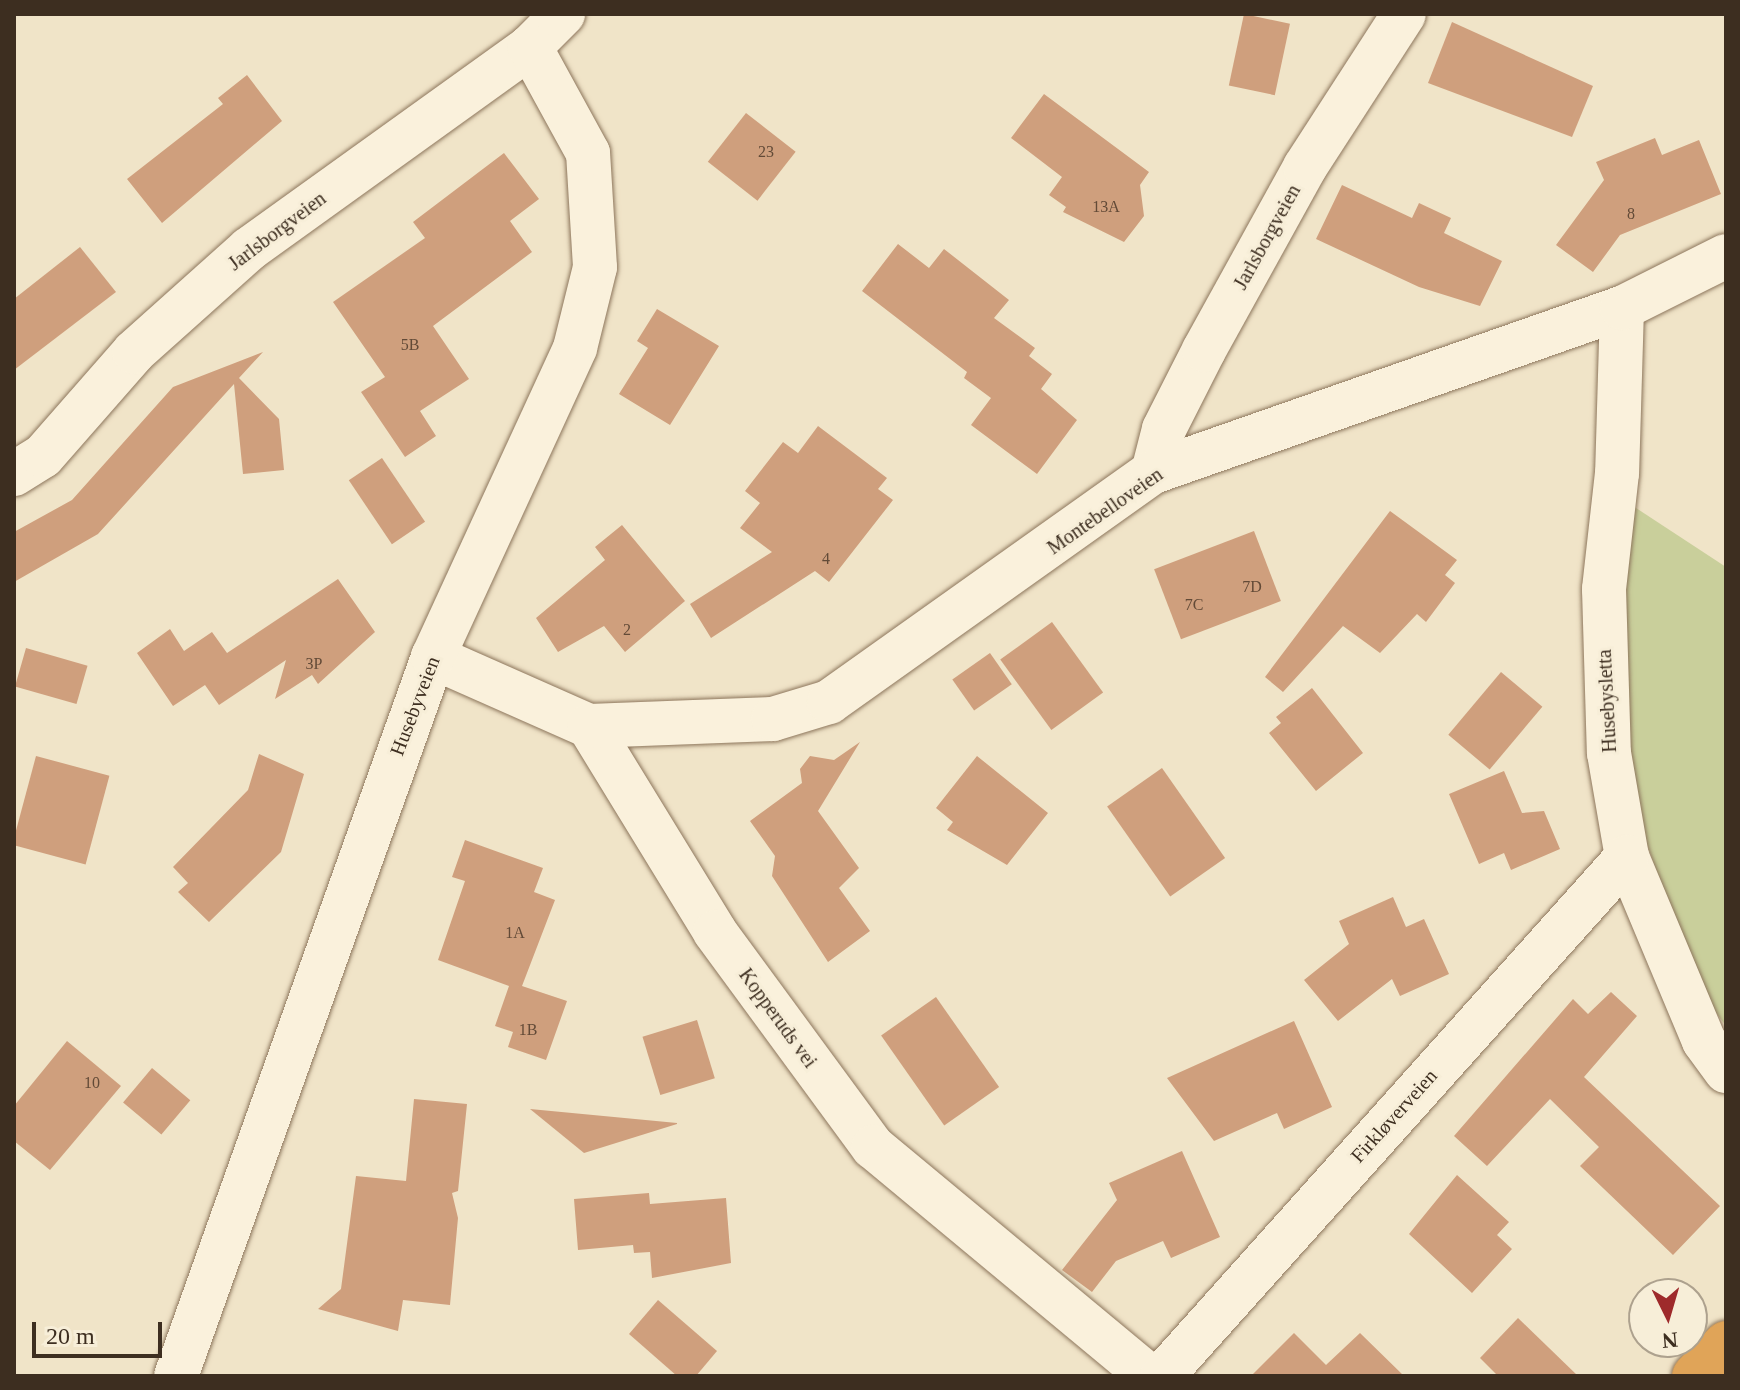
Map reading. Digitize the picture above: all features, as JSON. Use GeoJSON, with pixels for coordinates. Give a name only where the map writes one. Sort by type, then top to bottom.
{"type":"FeatureCollection","features":[{"type":"Feature","properties":{"kind":"highway"},"geometry":{"type":"LineString","coordinates":[[1694,1376],[1726,1343]]}},
{"type":"Feature","properties":{"kind":"street","name":"Jarlsborgveien"},"geometry":{"type":"LineString","coordinates":[[14,474],[43,456],[134,352],[249,249],[530,47],[563,14]]}},
{"type":"Feature","properties":{"kind":"street","name":"Jarlsborgveien"},"geometry":{"type":"LineString","coordinates":[[1153,472],[1164,429],[1204,350],[1305,167],[1404,14]]}},
{"type":"Feature","properties":{"kind":"street","name":"Husebyveien"},"geometry":{"type":"LineString","coordinates":[[176,1376],[433,657],[575,348],[595,267],[588,153],[530,47]]}},
{"type":"Feature","properties":{"kind":"street","name":"Montebelloveien"},"geometry":{"type":"LineString","coordinates":[[589,726],[773,719],[829,702],[1153,472],[1622,308],[1726,256]]}},
{"type":"Feature","properties":{"kind":"street","name":"Husebysletta"},"geometry":{"type":"LineString","coordinates":[[1622,308],[1604,616],[1609,753],[1627,857],[1704,1041],[1726,1071]]}},
{"type":"Feature","properties":{"kind":"street"},"geometry":{"type":"LineString","coordinates":[[433,657],[589,726]]}},
{"type":"Feature","properties":{"kind":"street","name":"Kopperuds vei"},"geometry":{"type":"LineString","coordinates":[[589,726],[715,932],[873,1147],[1149,1376]]}},
{"type":"Feature","properties":{"kind":"street","name":"Firkløverveien"},"geometry":{"type":"LineString","coordinates":[[1162,1376],[1627,857]]}},
{"type":"Feature","properties":{"kind":"green space"},"geometry":{"type":"Polygon","coordinates":[[[1633,506],[1726,567],[1726,1026],[1696,986],[1629,792],[1612,622],[1633,506]]]}},
{"type":"Feature","properties":{"kind":"building"},"geometry":{"type":"Polygon","coordinates":[[[1244,14],[1290,24],[1275,95],[1229,85],[1244,14]]]}},
{"type":"Feature","properties":{"kind":"building"},"geometry":{"type":"Polygon","coordinates":[[[1452,22],[1593,86],[1572,137],[1428,83],[1452,22]]]}},
{"type":"Feature","properties":{"kind":"building"},"geometry":{"type":"Polygon","coordinates":[[[247,75],[282,121],[162,223],[127,179],[223,104],[218,98],[247,75]]]}},
{"type":"Feature","properties":{"kind":"building"},"geometry":{"type":"Polygon","coordinates":[[[1044,94],[1149,172],[1140,185],[1144,216],[1124,242],[1063,212],[1066,207],[1049,195],[1062,177],[1011,138],[1044,94]]]}},
{"type":"Feature","properties":{"kind":"building"},"geometry":{"type":"Polygon","coordinates":[[[746,113],[796,152],[757,201],[708,162],[746,113]]]}},
{"type":"Feature","properties":{"kind":"building"},"geometry":{"type":"Polygon","coordinates":[[[1655,138],[1662,155],[1699,140],[1721,194],[1620,235],[1593,272],[1556,245],[1604,180],[1596,162],[1655,138]]]}},
{"type":"Feature","properties":{"kind":"building"},"geometry":{"type":"Polygon","coordinates":[[[504,153],[539,199],[510,221],[532,252],[433,326],[469,379],[420,411],[436,436],[405,457],[361,392],[385,377],[333,302],[425,238],[413,222],[504,153]]]}},
{"type":"Feature","properties":{"kind":"building"},"geometry":{"type":"Polygon","coordinates":[[[1342,185],[1412,218],[1419,203],[1451,218],[1444,233],[1502,261],[1480,306],[1419,287],[1316,239],[1342,185]]]}},
{"type":"Feature","properties":{"kind":"building"},"geometry":{"type":"Polygon","coordinates":[[[898,244],[929,268],[944,249],[1009,300],[994,318],[1035,348],[1029,356],[1052,374],[1041,389],[1077,420],[1037,474],[971,425],[991,398],[964,378],[967,372],[862,291],[898,244]]]}},
{"type":"Feature","properties":{"kind":"building"},"geometry":{"type":"Polygon","coordinates":[[[80,247],[116,292],[14,370],[14,299],[80,247]]]}},
{"type":"Feature","properties":{"kind":"building"},"geometry":{"type":"Polygon","coordinates":[[[657,309],[719,346],[670,425],[619,394],[648,348],[637,341],[657,309]]]}},
{"type":"Feature","properties":{"kind":"building"},"geometry":{"type":"Polygon","coordinates":[[[263,352],[239,378],[279,419],[284,470],[243,474],[234,384],[98,534],[14,582],[14,532],[72,500],[173,387],[263,352]]]}},
{"type":"Feature","properties":{"kind":"building"},"geometry":{"type":"Polygon","coordinates":[[[818,426],[887,478],[878,489],[893,500],[829,582],[815,571],[711,638],[690,604],[772,552],[740,528],[760,503],[745,491],[783,442],[798,453],[818,426]]]}},
{"type":"Feature","properties":{"kind":"building"},"geometry":{"type":"Polygon","coordinates":[[[382,458],[425,522],[392,544],[349,480],[382,458]]]}},
{"type":"Feature","properties":{"kind":"building"},"geometry":{"type":"Polygon","coordinates":[[[1390,511],[1457,560],[1445,575],[1455,583],[1426,622],[1417,614],[1380,653],[1343,626],[1283,692],[1265,677],[1390,511]]]}},
{"type":"Feature","properties":{"kind":"building"},"geometry":{"type":"Polygon","coordinates":[[[622,525],[685,601],[625,652],[604,626],[558,652],[536,618],[605,560],[595,547],[622,525]]]}},
{"type":"Feature","properties":{"kind":"building"},"geometry":{"type":"Polygon","coordinates":[[[1254,531],[1281,601],[1181,639],[1154,569],[1254,531]]]}},
{"type":"Feature","properties":{"kind":"building"},"geometry":{"type":"Polygon","coordinates":[[[338,579],[375,632],[318,684],[312,675],[275,699],[286,660],[219,705],[205,685],[173,706],[137,653],[170,629],[184,651],[212,632],[227,653],[338,579]]]}},
{"type":"Feature","properties":{"kind":"building"},"geometry":{"type":"Polygon","coordinates":[[[1052,622],[1103,692],[1051,730],[1000,660],[1052,622]]]}},
{"type":"Feature","properties":{"kind":"building"},"geometry":{"type":"Polygon","coordinates":[[[26,648],[88,666],[76,704],[15,686],[26,648]]]}},
{"type":"Feature","properties":{"kind":"building"},"geometry":{"type":"Polygon","coordinates":[[[990,653],[1012,684],[974,711],[952,679],[990,653]]]}},
{"type":"Feature","properties":{"kind":"building"},"geometry":{"type":"Polygon","coordinates":[[[1501,672],[1542,707],[1490,770],[1448,735],[1501,672]]]}},
{"type":"Feature","properties":{"kind":"building"},"geometry":{"type":"Polygon","coordinates":[[[1312,688],[1363,753],[1316,791],[1269,733],[1281,723],[1276,717],[1312,688]]]}},
{"type":"Feature","properties":{"kind":"building"},"geometry":{"type":"Polygon","coordinates":[[[860,742],[818,811],[859,868],[839,888],[870,931],[828,962],[772,876],[775,856],[750,821],[802,783],[800,769],[810,756],[834,760],[860,742]]]}},
{"type":"Feature","properties":{"kind":"building"},"geometry":{"type":"Polygon","coordinates":[[[259,754],[304,774],[281,852],[209,922],[178,892],[188,883],[173,867],[248,790],[259,754]]]}},
{"type":"Feature","properties":{"kind":"building"},"geometry":{"type":"Polygon","coordinates":[[[36,756],[109,776],[86,865],[14,845],[36,756]]]}},
{"type":"Feature","properties":{"kind":"building"},"geometry":{"type":"Polygon","coordinates":[[[977,756],[1048,813],[1007,865],[947,830],[953,822],[936,808],[977,756]]]}},
{"type":"Feature","properties":{"kind":"building"},"geometry":{"type":"Polygon","coordinates":[[[1162,768],[1225,858],[1170,897],[1107,806],[1162,768]]]}},
{"type":"Feature","properties":{"kind":"building"},"geometry":{"type":"Polygon","coordinates":[[[1504,771],[1522,813],[1544,811],[1560,849],[1511,870],[1504,853],[1479,864],[1449,794],[1504,771]]]}},
{"type":"Feature","properties":{"kind":"building"},"geometry":{"type":"Polygon","coordinates":[[[465,840],[543,868],[534,892],[555,900],[522,986],[567,1001],[546,1060],[508,1047],[513,1032],[495,1026],[509,986],[438,960],[465,881],[452,877],[465,840]]]}},
{"type":"Feature","properties":{"kind":"building"},"geometry":{"type":"Polygon","coordinates":[[[1393,897],[1406,927],[1424,919],[1449,974],[1400,996],[1392,979],[1338,1021],[1304,980],[1349,944],[1339,921],[1393,897]]]}},
{"type":"Feature","properties":{"kind":"building"},"geometry":{"type":"Polygon","coordinates":[[[1611,992],[1637,1016],[1584,1077],[1720,1206],[1673,1255],[1580,1166],[1599,1147],[1550,1099],[1487,1166],[1454,1136],[1573,999],[1588,1014],[1611,992]]]}},
{"type":"Feature","properties":{"kind":"building"},"geometry":{"type":"Polygon","coordinates":[[[936,997],[999,1087],[944,1126],[881,1035],[936,997]]]}},
{"type":"Feature","properties":{"kind":"building"},"geometry":{"type":"Polygon","coordinates":[[[697,1020],[715,1078],[660,1095],[642,1037],[697,1020]]]}},
{"type":"Feature","properties":{"kind":"building"},"geometry":{"type":"Polygon","coordinates":[[[1294,1021],[1332,1107],[1284,1129],[1277,1113],[1214,1141],[1167,1078],[1294,1021]]]}},
{"type":"Feature","properties":{"kind":"building"},"geometry":{"type":"Polygon","coordinates":[[[67,1041],[121,1086],[50,1170],[14,1141],[14,1106],[67,1041]]]}},
{"type":"Feature","properties":{"kind":"building"},"geometry":{"type":"Polygon","coordinates":[[[152,1068],[190,1100],[161,1135],[123,1102],[152,1068]]]}},
{"type":"Feature","properties":{"kind":"building"},"geometry":{"type":"Polygon","coordinates":[[[414,1099],[467,1104],[458,1191],[452,1193],[458,1218],[450,1305],[403,1300],[398,1331],[318,1309],[341,1289],[356,1176],[406,1181],[414,1099]]]}},
{"type":"Feature","properties":{"kind":"building"},"geometry":{"type":"Polygon","coordinates":[[[530,1109],[677,1123],[677,1124],[584,1153],[530,1109]]]}},
{"type":"Feature","properties":{"kind":"building"},"geometry":{"type":"Polygon","coordinates":[[[1182,1151],[1220,1237],[1171,1258],[1163,1241],[1116,1261],[1092,1292],[1062,1270],[1117,1200],[1109,1183],[1182,1151]]]}},
{"type":"Feature","properties":{"kind":"building"},"geometry":{"type":"Polygon","coordinates":[[[1457,1175],[1509,1222],[1497,1235],[1512,1249],[1472,1293],[1409,1234],[1457,1175]]]}},
{"type":"Feature","properties":{"kind":"building"},"geometry":{"type":"Polygon","coordinates":[[[649,1193],[650,1204],[726,1198],[731,1263],[652,1278],[650,1252],[634,1253],[633,1245],[578,1250],[574,1199],[649,1193]]]}},
{"type":"Feature","properties":{"kind":"building"},"geometry":{"type":"Polygon","coordinates":[[[658,1300],[717,1351],[696,1376],[677,1376],[629,1334],[658,1300]]]}},
{"type":"Feature","properties":{"kind":"building"},"geometry":{"type":"Polygon","coordinates":[[[1518,1318],[1578,1376],[1498,1376],[1480,1358],[1518,1318]]]}},
{"type":"Feature","properties":{"kind":"building"},"geometry":{"type":"Polygon","coordinates":[[[1294,1333],[1326,1365],[1360,1333],[1404,1376],[1251,1376],[1294,1333]]]}}]}
